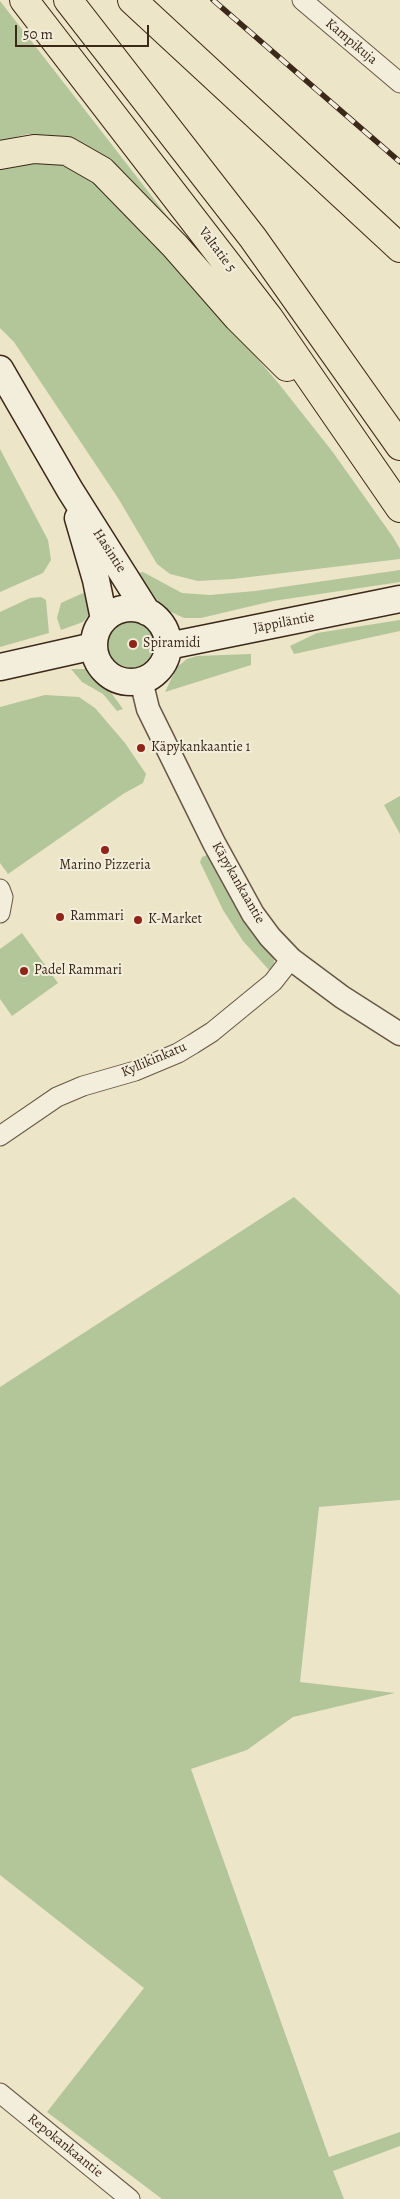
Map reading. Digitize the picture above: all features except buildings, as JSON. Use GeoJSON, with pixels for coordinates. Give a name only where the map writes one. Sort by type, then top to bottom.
{"type":"FeatureCollection","features":[{"type":"Feature","properties":{"kind":"highway","name":"Valtatie 5"},"geometry":{"type":"LineString","coordinates":[[24,0],[269,318],[400,508]]}},
{"type":"Feature","properties":{"kind":"highway"},"geometry":{"type":"LineString","coordinates":[[68,0],[254,238],[400,446]]}},
{"type":"Feature","properties":{"kind":"highway"},"geometry":{"type":"LineString","coordinates":[[132,0],[400,248]]}},
{"type":"Feature","properties":{"kind":"highway"},"geometry":{"type":"LineString","coordinates":[[0,155],[34,148],[67,151],[102,171],[175,246],[238,318],[337,417]]}},
{"type":"Feature","properties":{"kind":"main road","name":"Hasintie"},"geometry":{"type":"LineString","coordinates":[[0,369],[70,490],[147,612]]}},
{"type":"Feature","properties":{"kind":"main road","name":"Hasintie"},"geometry":{"type":"LineString","coordinates":[[70,490],[96,580],[104,619]]}},
{"type":"Feature","properties":{"kind":"main road","name":"Jäppiläntie"},"geometry":{"type":"LineString","coordinates":[[168,646],[400,599]]}},
{"type":"Feature","properties":{"kind":"main road"},"geometry":{"type":"LineString","coordinates":[[125,608],[147,612],[162,626],[168,646],[162,665],[153,675],[141,680],[130,682],[111,676],[98,663],[94,646],[98,627],[104,619],[114,612],[125,608]]}},
{"type":"Feature","properties":{"kind":"main road"},"geometry":{"type":"LineString","coordinates":[[0,667],[94,646]]}},
{"type":"Feature","properties":{"kind":"street","name":"Kampikuja"},"geometry":{"type":"LineString","coordinates":[[302,0],[400,83]]}},
{"type":"Feature","properties":{"kind":"street","name":"Käpykankaantie"},"geometry":{"type":"LineString","coordinates":[[141,680],[148,708],[219,851],[253,914],[270,937],[291,959],[342,998],[400,1034]]}},
{"type":"Feature","properties":{"kind":"street"},"geometry":{"type":"LineString","coordinates":[[0,890],[3,898],[0,913]]}},
{"type":"Feature","properties":{"kind":"street","name":"Kyllikinkatu"},"geometry":{"type":"LineString","coordinates":[[0,1136],[58,1097],[178,1053],[212,1032],[241,1010],[273,982],[291,959]]}},
{"type":"Feature","properties":{"kind":"street","name":"Repokankaantie"},"geometry":{"type":"LineString","coordinates":[[0,2092],[130,2199]]}},
{"type":"Feature","properties":{"kind":"green space"},"geometry":{"type":"Polygon","coordinates":[[[0,1],[195,252],[64,139],[28,134],[0,141],[0,1]]]}},
{"type":"Feature","properties":{"kind":"green space"},"geometry":{"type":"Polygon","coordinates":[[[41,157],[74,164],[148,230],[279,384],[332,451],[393,537],[400,549],[400,559],[233,579],[198,581],[170,574],[157,564],[118,498],[14,342],[0,328],[0,166],[41,157]]]}},
{"type":"Feature","properties":{"kind":"green space"},"geometry":{"type":"Polygon","coordinates":[[[0,449],[48,540],[51,560],[43,573],[0,592],[0,449]]]}},
{"type":"Feature","properties":{"kind":"green space"},"geometry":{"type":"Polygon","coordinates":[[[400,570],[400,582],[273,601],[201,618],[184,618],[169,611],[151,596],[132,574],[143,572],[182,593],[210,595],[255,591],[400,570]]]}},
{"type":"Feature","properties":{"kind":"green space"},"geometry":{"type":"Polygon","coordinates":[[[92,589],[94,607],[89,615],[83,622],[61,630],[57,618],[61,603],[92,589]]]}},
{"type":"Feature","properties":{"kind":"green space"},"geometry":{"type":"Polygon","coordinates":[[[41,597],[46,600],[49,633],[0,647],[0,612],[30,598],[41,597]]]}},
{"type":"Feature","properties":{"kind":"green space"},"geometry":{"type":"Polygon","coordinates":[[[132,618],[141,620],[152,629],[157,643],[155,652],[146,663],[132,668],[123,666],[112,657],[107,643],[109,634],[118,623],[132,618]]]}},
{"type":"Feature","properties":{"kind":"green space"},"geometry":{"type":"Polygon","coordinates":[[[400,620],[400,631],[294,654],[290,646],[317,633],[400,620]]]}},
{"type":"Feature","properties":{"kind":"green space"},"geometry":{"type":"Polygon","coordinates":[[[251,654],[251,665],[165,692],[177,667],[187,659],[197,656],[251,654]]]}},
{"type":"Feature","properties":{"kind":"green space"},"geometry":{"type":"Polygon","coordinates":[[[71,669],[86,669],[99,676],[123,709],[117,711],[103,694],[82,682],[71,669]]]}},
{"type":"Feature","properties":{"kind":"green space"},"geometry":{"type":"Polygon","coordinates":[[[45,695],[79,697],[95,708],[125,743],[146,774],[143,783],[123,794],[8,874],[0,863],[0,707],[45,695]]]}},
{"type":"Feature","properties":{"kind":"green space"},"geometry":{"type":"Polygon","coordinates":[[[400,796],[400,834],[384,805],[400,796]]]}},
{"type":"Feature","properties":{"kind":"green space"},"geometry":{"type":"Polygon","coordinates":[[[207,855],[272,953],[275,965],[269,970],[243,941],[223,910],[200,862],[202,857],[207,855]]]}},
{"type":"Feature","properties":{"kind":"green space","name":"Padel Rammari"},"geometry":{"type":"Polygon","coordinates":[[[22,933],[58,983],[12,1016],[0,999],[0,949],[22,933]]]}},
{"type":"Feature","properties":{"kind":"green space"},"geometry":{"type":"Polygon","coordinates":[[[294,1197],[400,1295],[400,1500],[319,1507],[300,1682],[395,1693],[293,1717],[247,1750],[191,1769],[329,2157],[400,2132],[400,2146],[333,2171],[344,2199],[162,2199],[47,2112],[144,1988],[0,1875],[0,1387],[294,1197]]]}},
{"type":"Feature","properties":{"kind":"railway"},"geometry":{"type":"LineString","coordinates":[[213,0],[400,162]]}},
{"type":"Feature","properties":{"kind":"place","name":"Spiramidi"},"geometry":{"type":"Point","coordinates":[133,644]}},
{"type":"Feature","properties":{"kind":"place","name":"Käpykankaantie 1"},"geometry":{"type":"Point","coordinates":[141,748]}},
{"type":"Feature","properties":{"kind":"place","name":"Marino Pizzeria"},"geometry":{"type":"Point","coordinates":[105,850]}},
{"type":"Feature","properties":{"kind":"place","name":"Rammari"},"geometry":{"type":"Point","coordinates":[60,917]}},
{"type":"Feature","properties":{"kind":"place","name":"K-Market"},"geometry":{"type":"Point","coordinates":[138,920]}},
{"type":"Feature","properties":{"kind":"place","name":"Padel Rammari"},"geometry":{"type":"Point","coordinates":[24,971]}}]}
